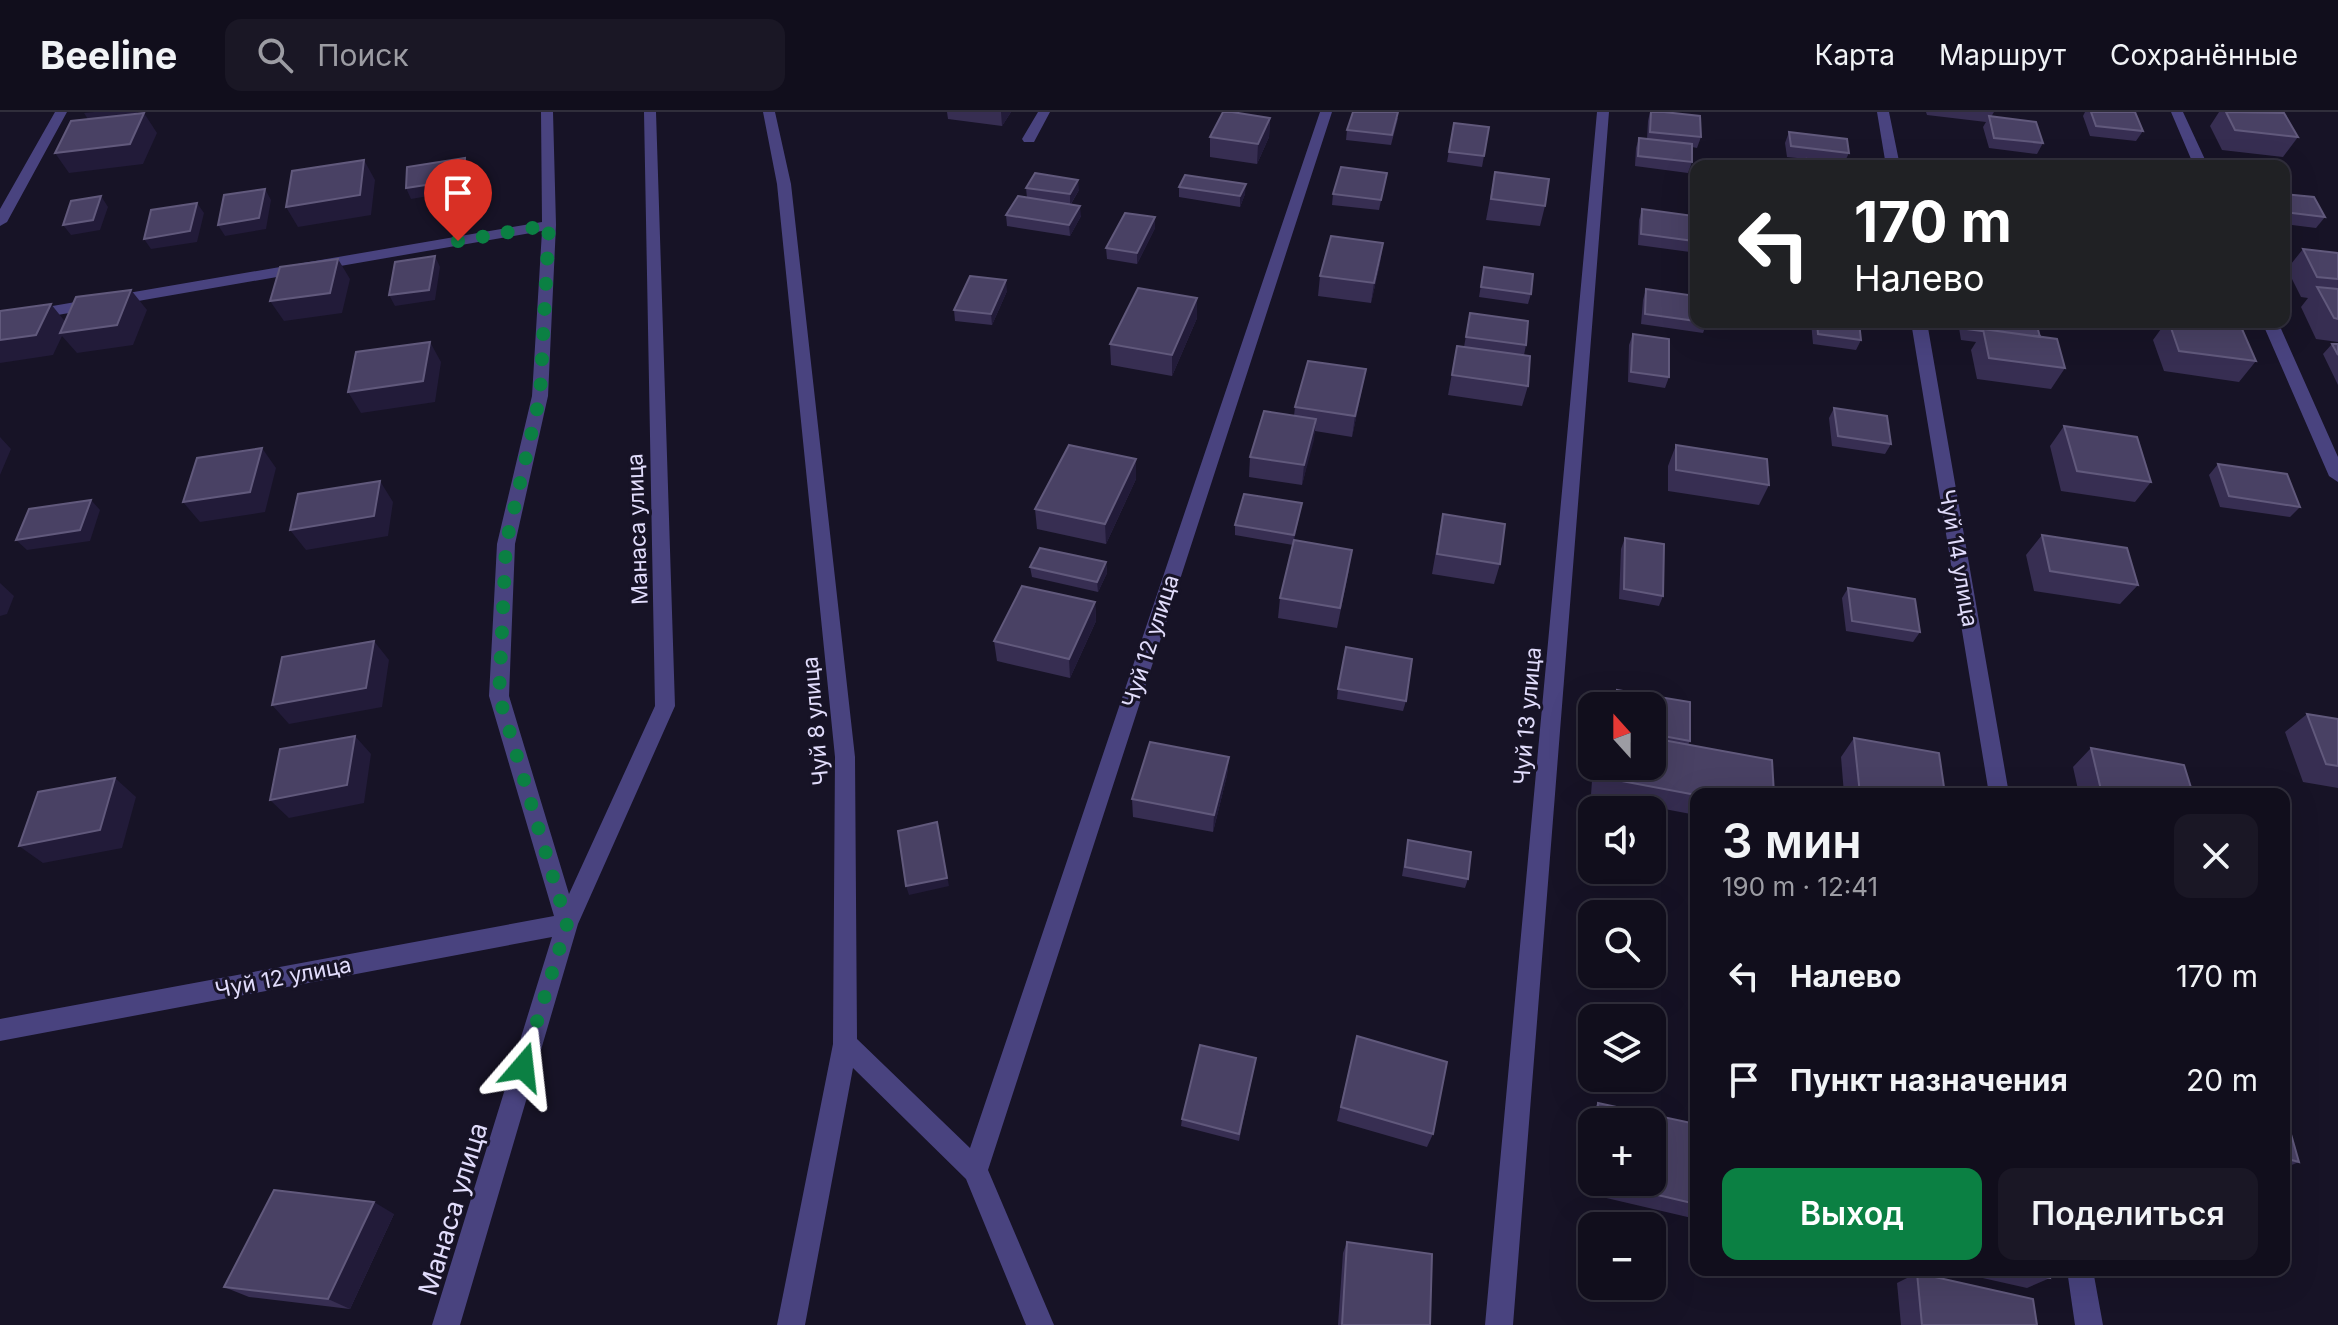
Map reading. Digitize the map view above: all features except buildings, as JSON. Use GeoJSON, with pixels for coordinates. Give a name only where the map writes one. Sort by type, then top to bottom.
{"type":"FeatureCollection","features":[{"type":"Feature","properties":{"kind":"street"},"geometry":{"type":"LineString","coordinates":[[0,222],[61,112]]}},
{"type":"Feature","properties":{"kind":"street"},"geometry":{"type":"LineString","coordinates":[[547,112],[549,225],[540,396],[506,544],[499,696],[567,924]]}},
{"type":"Feature","properties":{"kind":"street","name":"Манаса улица"},"geometry":{"type":"LineString","coordinates":[[446,1325],[567,924],[665,706],[650,112]]}},
{"type":"Feature","properties":{"kind":"street","name":"Чуй 8 улица"},"geometry":{"type":"LineString","coordinates":[[769,112],[784,184],[845,757],[845,1044],[791,1325]]}},
{"type":"Feature","properties":{"kind":"street"},"geometry":{"type":"LineString","coordinates":[[1029,139],[1044,112]]}},
{"type":"Feature","properties":{"kind":"street","name":"Чуй 12 улица"},"geometry":{"type":"LineString","coordinates":[[975,1170],[1326,112]]}},
{"type":"Feature","properties":{"kind":"street","name":"Чуй 13 улица"},"geometry":{"type":"LineString","coordinates":[[1499,1325],[1603,112]]}},
{"type":"Feature","properties":{"kind":"street"},"geometry":{"type":"LineString","coordinates":[[1883,112],[1892,160]]}},
{"type":"Feature","properties":{"kind":"street"},"geometry":{"type":"LineString","coordinates":[[2177,112],[2198,160]]}},
{"type":"Feature","properties":{"kind":"street"},"geometry":{"type":"LineString","coordinates":[[0,320],[549,225]]}},
{"type":"Feature","properties":{"kind":"street","name":"Чуй 14 улица"},"geometry":{"type":"LineString","coordinates":[[1920,328],[1998,788]]}},
{"type":"Feature","properties":{"kind":"street"},"geometry":{"type":"LineString","coordinates":[[2273,328],[2338,476]]}},
{"type":"Feature","properties":{"kind":"street","name":"Чуй 12 улица"},"geometry":{"type":"LineString","coordinates":[[0,1030],[567,924]]}},
{"type":"Feature","properties":{"kind":"street"},"geometry":{"type":"LineString","coordinates":[[845,1044],[975,1170],[1040,1325]]}},
{"type":"Feature","properties":{"kind":"street"},"geometry":{"type":"LineString","coordinates":[[2081,1276],[2089,1325]]}},
{"type":"Feature","properties":{"kind":"route"},"geometry":{"type":"LineString","coordinates":[[458,241],[549,225],[540,396],[506,544],[499,696],[567,924],[523,1067]]}}]}
